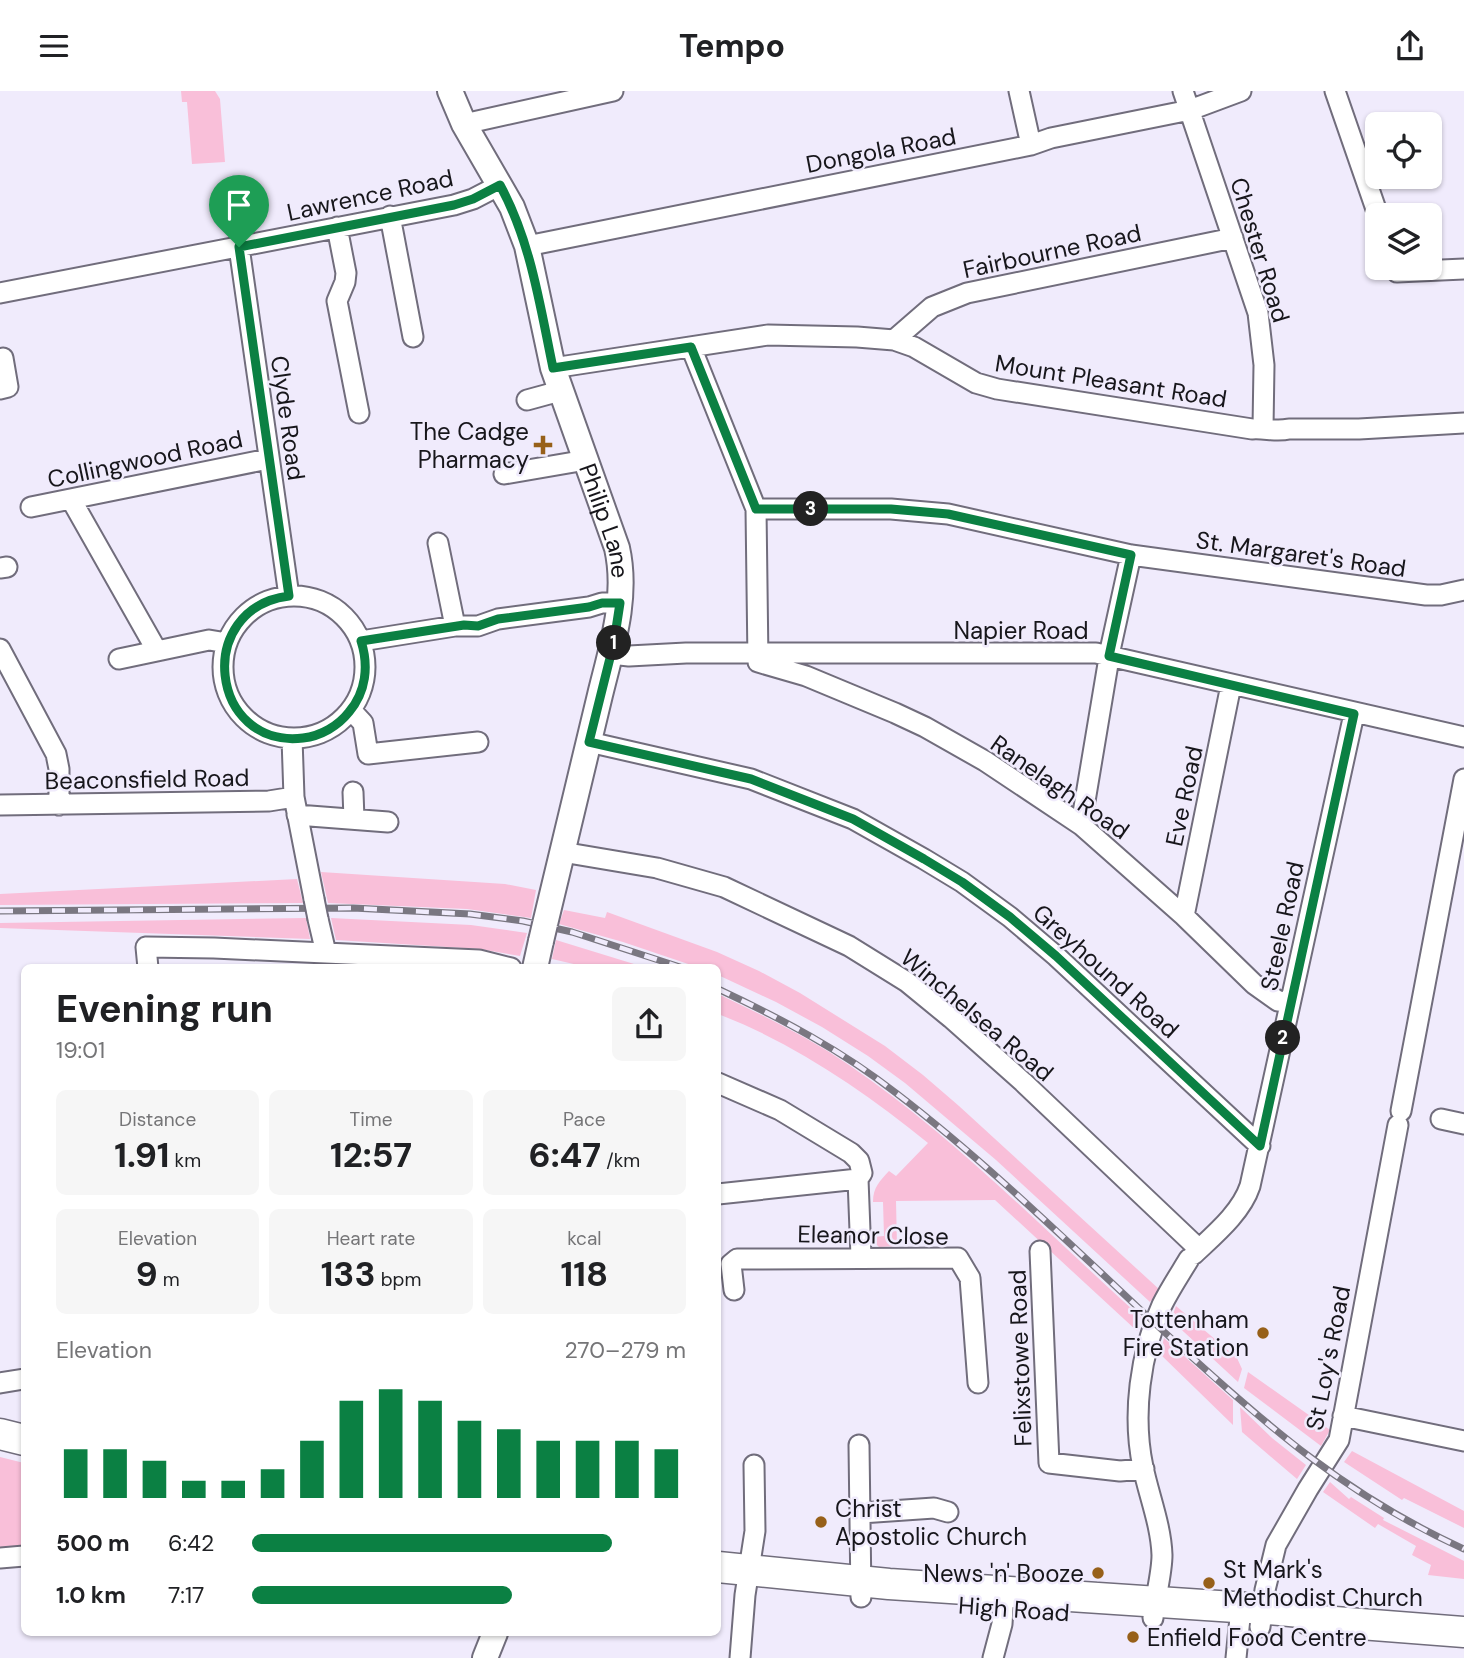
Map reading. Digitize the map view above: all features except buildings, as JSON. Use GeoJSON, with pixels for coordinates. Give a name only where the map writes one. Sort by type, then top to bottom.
{"type":"FeatureCollection","features":[{"type":"Feature","properties":{"kind":"highway","name":"High Road"},"geometry":{"type":"LineString","coordinates":[[721,1568],[748,1578]]}},
{"type":"Feature","properties":{"kind":"highway","name":"High Road"},"geometry":{"type":"LineString","coordinates":[[721,1581],[748,1578],[861,1590],[1251,1617],[1300,1612],[1309,1620],[1464,1632]]}},
{"type":"Feature","properties":{"kind":"main road","name":"Philip Lane"},"geometry":{"type":"LineString","coordinates":[[450,91],[464,124],[512,207],[527,247],[557,380],[617,548],[621,567],[620,603],[611,654],[536,964]]}},
{"type":"Feature","properties":{"kind":"street"},"geometry":{"type":"LineString","coordinates":[[464,124],[613,91]]}},
{"type":"Feature","properties":{"kind":"street"},"geometry":{"type":"LineString","coordinates":[[1019,91],[1031,145]]}},
{"type":"Feature","properties":{"kind":"street","name":"Dongola Road"},"geometry":{"type":"LineString","coordinates":[[527,247],[1031,145],[1187,100],[1241,91]]}},
{"type":"Feature","properties":{"kind":"street"},"geometry":{"type":"LineString","coordinates":[[1335,91],[1374,203]]}},
{"type":"Feature","properties":{"kind":"street","name":"Chester Road"},"geometry":{"type":"LineString","coordinates":[[1187,100],[1258,313],[1264,365],[1263,428]]}},
{"type":"Feature","properties":{"kind":"street","name":"Lawrence Road"},"geometry":{"type":"LineString","coordinates":[[0,293],[454,205],[500,185]]}},
{"type":"Feature","properties":{"kind":"street"},"geometry":{"type":"LineString","coordinates":[[390,216],[414,337]]}},
{"type":"Feature","properties":{"kind":"street"},"geometry":{"type":"LineString","coordinates":[[337,227],[346,273],[337,301],[359,413]]}},
{"type":"Feature","properties":{"kind":"street","name":"Fairbourne Road"},"geometry":{"type":"LineString","coordinates":[[894,340],[932,307],[967,293],[1233,237]]}},
{"type":"Feature","properties":{"kind":"street","name":"Clyde Road"},"geometry":{"type":"LineString","coordinates":[[239,247],[289,596]]}},
{"type":"Feature","properties":{"kind":"street"},"geometry":{"type":"LineString","coordinates":[[1442,269],[1464,269]]}},
{"type":"Feature","properties":{"kind":"street","name":"Mount Pleasant Road"},"geometry":{"type":"LineString","coordinates":[[527,400],[557,380],[691,347],[768,335],[803,335],[894,340],[914,347],[976,383],[997,389],[1252,429],[1359,429],[1464,423]]}},
{"type":"Feature","properties":{"kind":"street"},"geometry":{"type":"LineString","coordinates":[[691,347],[756,509],[756,653]]}},
{"type":"Feature","properties":{"kind":"street"},"geometry":{"type":"LineString","coordinates":[[0,389],[8,387],[3,358]]}},
{"type":"Feature","properties":{"kind":"street","name":"Collingwood Road"},"geometry":{"type":"LineString","coordinates":[[31,507],[72,501],[268,459]]}},
{"type":"Feature","properties":{"kind":"street"},"geometry":{"type":"LineString","coordinates":[[504,474],[586,460]]}},
{"type":"Feature","properties":{"kind":"street"},"geometry":{"type":"LineString","coordinates":[[72,501],[158,651]]}},
{"type":"Feature","properties":{"kind":"street","name":"St. Margaret's Road"},"geometry":{"type":"LineString","coordinates":[[756,509],[891,509],[948,514],[1131,555],[1426,595],[1464,590]]}},
{"type":"Feature","properties":{"kind":"street"},"geometry":{"type":"LineString","coordinates":[[438,543],[456,626]]}},
{"type":"Feature","properties":{"kind":"street"},"geometry":{"type":"LineString","coordinates":[[1081,825],[1109,656],[1131,555]]}},
{"type":"Feature","properties":{"kind":"street"},"geometry":{"type":"LineString","coordinates":[[289,596],[311,598],[331,606],[349,621],[361,641],[365,676],[359,698],[335,726],[322,733],[292,738],[257,728],[236,708],[224,673],[227,643],[238,624],[248,613],[267,601],[289,596]]}},
{"type":"Feature","properties":{"kind":"street"},"geometry":{"type":"LineString","coordinates":[[361,641],[456,626],[478,626],[498,619],[602,603],[620,603]]}},
{"type":"Feature","properties":{"kind":"street"},"geometry":{"type":"LineString","coordinates":[[119,659],[209,640],[227,643]]}},
{"type":"Feature","properties":{"kind":"street"},"geometry":{"type":"LineString","coordinates":[[0,649],[56,754],[59,769],[59,805]]}},
{"type":"Feature","properties":{"kind":"street","name":"Ranelagh Road"},"geometry":{"type":"LineString","coordinates":[[756,653],[758,662],[806,676],[925,727],[985,761],[1081,825],[1184,916],[1262,990],[1278,1001],[1290,1002]]}},
{"type":"Feature","properties":{"kind":"street"},"geometry":{"type":"LineString","coordinates":[[806,676],[808,653]]}},
{"type":"Feature","properties":{"kind":"street","name":"Napier Road"},"geometry":{"type":"LineString","coordinates":[[611,654],[1096,653],[1464,737]]}},
{"type":"Feature","properties":{"kind":"street","name":"Eve Road"},"geometry":{"type":"LineString","coordinates":[[1184,916],[1231,685]]}},
{"type":"Feature","properties":{"kind":"street"},"geometry":{"type":"LineString","coordinates":[[351,710],[363,723],[369,754],[478,742]]}},
{"type":"Feature","properties":{"kind":"street","name":"Steele Road"},"geometry":{"type":"LineString","coordinates":[[1153,1610],[1162,1557],[1157,1519],[1139,1445],[1139,1414],[1147,1345],[1165,1300],[1194,1254],[1210,1241],[1246,1197],[1260,1146],[1354,714]]}},
{"type":"Feature","properties":{"kind":"street"},"geometry":{"type":"LineString","coordinates":[[292,738],[295,806],[326,953]]}},
{"type":"Feature","properties":{"kind":"street","name":"Greyhound Road"},"geometry":{"type":"LineString","coordinates":[[589,742],[751,779],[853,819],[934,865],[1010,917],[1056,956],[1260,1146]]}},
{"type":"Feature","properties":{"kind":"street","name":"St Loy's Road"},"geometry":{"type":"LineString","coordinates":[[1236,1658],[1276,1545],[1336,1447],[1464,779]]}},
{"type":"Feature","properties":{"kind":"street"},"geometry":{"type":"LineString","coordinates":[[353,792],[354,820]]}},
{"type":"Feature","properties":{"kind":"street","name":"Beaconsfield Road"},"geometry":{"type":"LineString","coordinates":[[0,805],[269,801],[295,806]]}},
{"type":"Feature","properties":{"kind":"street"},"geometry":{"type":"LineString","coordinates":[[295,806],[354,820],[388,822]]}},
{"type":"Feature","properties":{"kind":"street","name":"Winchelsea Road"},"geometry":{"type":"LineString","coordinates":[[562,852],[657,868],[724,887],[860,953],[907,982],[1023,1082],[1194,1254]]}},
{"type":"Feature","properties":{"kind":"street"},"geometry":{"type":"LineString","coordinates":[[148,964],[146,947],[479,960],[495,964]]}},
{"type":"Feature","properties":{"kind":"street"},"geometry":{"type":"LineString","coordinates":[[721,1084],[780,1110],[851,1153],[859,1161],[862,1173],[858,1179],[861,1257]]}},
{"type":"Feature","properties":{"kind":"street"},"geometry":{"type":"LineString","coordinates":[[1441,1119],[1464,1124]]}},
{"type":"Feature","properties":{"kind":"street"},"geometry":{"type":"LineString","coordinates":[[721,1195],[858,1179]]}},
{"type":"Feature","properties":{"kind":"street","name":"Felixstowe Road"},"geometry":{"type":"LineString","coordinates":[[1040,1251],[1049,1463],[1120,1471],[1144,1469]]}},
{"type":"Feature","properties":{"kind":"street","name":"Eleanor Close"},"geometry":{"type":"LineString","coordinates":[[734,1290],[731,1264],[737,1259],[958,1258],[970,1278],[978,1383]]}},
{"type":"Feature","properties":{"kind":"street"},"geometry":{"type":"LineString","coordinates":[[0,1383],[21,1380]]}},
{"type":"Feature","properties":{"kind":"street"},"geometry":{"type":"LineString","coordinates":[[1343,1416],[1464,1441]]}},
{"type":"Feature","properties":{"kind":"street"},"geometry":{"type":"LineString","coordinates":[[859,1445],[861,1590]]}},
{"type":"Feature","properties":{"kind":"street"},"geometry":{"type":"LineString","coordinates":[[740,1658],[755,1531],[754,1465]]}},
{"type":"Feature","properties":{"kind":"street"},"geometry":{"type":"LineString","coordinates":[[861,1513],[934,1508],[948,1512]]}},
{"type":"Feature","properties":{"kind":"street"},"geometry":{"type":"LineString","coordinates":[[0,1558],[21,1556]]}},
{"type":"Feature","properties":{"kind":"street"},"geometry":{"type":"LineString","coordinates":[[993,1658],[1002,1624],[1004,1600]]}},
{"type":"Feature","properties":{"kind":"shaded area"},"geometry":{"type":"Polygon","coordinates":[[[181,91],[215,91],[220,99],[225,162],[192,164],[187,102],[182,102],[181,91]]]}},
{"type":"Feature","properties":{"kind":"shaded area"},"geometry":{"type":"Polygon","coordinates":[[[321,872],[505,884],[536,890],[531,918],[467,909],[328,903],[321,872]]]}},
{"type":"Feature","properties":{"kind":"shaded area"},"geometry":{"type":"Polygon","coordinates":[[[297,879],[303,903],[0,905],[0,894],[297,879]]]}},
{"type":"Feature","properties":{"kind":"shaded area"},"geometry":{"type":"Polygon","coordinates":[[[564,910],[605,918],[607,912],[717,952],[800,993],[885,1046],[923,1075],[1160,1290],[1150,1302],[996,1160],[905,1083],[822,1027],[721,976],[721,964],[688,964],[559,924],[564,910]]]}},
{"type":"Feature","properties":{"kind":"shaded area"},"geometry":{"type":"Polygon","coordinates":[[[306,918],[310,939],[0,928],[0,923],[306,918]]]}},
{"type":"Feature","properties":{"kind":"shaded area"},"geometry":{"type":"Polygon","coordinates":[[[331,918],[471,925],[527,933],[520,956],[480,949],[336,940],[331,918]]]}},
{"type":"Feature","properties":{"kind":"shaded area"},"geometry":{"type":"Polygon","coordinates":[[[556,940],[634,964],[574,964],[552,959],[556,940]]]}},
{"type":"Feature","properties":{"kind":"shaded area"},"geometry":{"type":"Polygon","coordinates":[[[721,995],[785,1027],[833,1055],[927,1123],[1143,1319],[1137,1331],[995,1200],[896,1201],[897,1246],[879,1247],[873,1237],[884,1236],[883,1202],[873,1202],[876,1188],[889,1171],[896,1176],[928,1143],[828,1070],[721,1015],[721,995]]]}},
{"type":"Feature","properties":{"kind":"shaded area"},"geometry":{"type":"Polygon","coordinates":[[[1176,1306],[1237,1358],[1242,1369],[1238,1382],[1171,1320],[1176,1306]]]}},
{"type":"Feature","properties":{"kind":"shaded area"},"geometry":{"type":"Polygon","coordinates":[[[1164,1338],[1233,1400],[1233,1425],[1160,1354],[1164,1338]]]}},
{"type":"Feature","properties":{"kind":"shaded area"},"geometry":{"type":"Polygon","coordinates":[[[1248,1372],[1330,1430],[1321,1446],[1244,1388],[1248,1372]]]}},
{"type":"Feature","properties":{"kind":"shaded area"},"geometry":{"type":"Polygon","coordinates":[[[1240,1407],[1272,1438],[1306,1465],[1297,1479],[1242,1432],[1240,1407]]]}},
{"type":"Feature","properties":{"kind":"shaded area"},"geometry":{"type":"Polygon","coordinates":[[[1352,1451],[1464,1511],[1464,1528],[1404,1498],[1402,1500],[1344,1462],[1352,1451]]]}},
{"type":"Feature","properties":{"kind":"shaded area"},"geometry":{"type":"Polygon","coordinates":[[[0,1457],[21,1462],[21,1546],[0,1548],[0,1457]]]}},
{"type":"Feature","properties":{"kind":"shaded area"},"geometry":{"type":"Polygon","coordinates":[[[1330,1482],[1349,1499],[1351,1497],[1384,1518],[1383,1520],[1464,1561],[1464,1579],[1428,1575],[1431,1565],[1412,1555],[1416,1546],[1378,1524],[1375,1528],[1323,1492],[1330,1482]]]}},
{"type":"Feature","properties":{"kind":"railway"},"geometry":{"type":"LineString","coordinates":[[0,911],[353,908],[470,914],[523,921],[572,932],[671,964]]}},
{"type":"Feature","properties":{"kind":"railway"},"geometry":{"type":"LineString","coordinates":[[721,990],[810,1036],[875,1077],[1003,1182],[1173,1340],[1276,1430],[1310,1457],[1382,1506],[1464,1549]]}},
{"type":"Feature","properties":{"kind":"place","name":"The Cadge Pharmacy"},"geometry":{"type":"Point","coordinates":[543,445]}},
{"type":"Feature","properties":{"kind":"place","name":"Tottenham Fire Station"},"geometry":{"type":"Point","coordinates":[1263,1333]}},
{"type":"Feature","properties":{"kind":"place","name":"Christ Apostolic Church"},"geometry":{"type":"Point","coordinates":[821,1522]}},
{"type":"Feature","properties":{"kind":"place","name":"News 'n' Booze"},"geometry":{"type":"Point","coordinates":[1098,1573]}},
{"type":"Feature","properties":{"kind":"place","name":"St Mark's Methodist Church"},"geometry":{"type":"Point","coordinates":[1209,1583]}},
{"type":"Feature","properties":{"kind":"place","name":"Enfield Food Centre"},"geometry":{"type":"Point","coordinates":[1133,1637]}},
{"type":"Feature","properties":{"kind":"route"},"geometry":{"type":"LineString","coordinates":[[500,185],[512,207],[527,247],[553,368],[691,347],[756,509],[891,509],[948,514],[1131,555],[1109,656],[1354,714],[1260,1146],[1056,956],[1010,917],[962,882],[924,859],[853,819],[751,779],[589,742],[614,642],[620,603],[602,603],[486,621],[478,626],[464,625],[361,641],[366,669],[362,691],[351,710],[335,726],[308,737],[285,738],[257,728],[246,719],[236,708],[226,687],[223,665],[227,643],[248,613],[267,601],[289,596],[239,247],[454,205],[500,185]]}}]}
